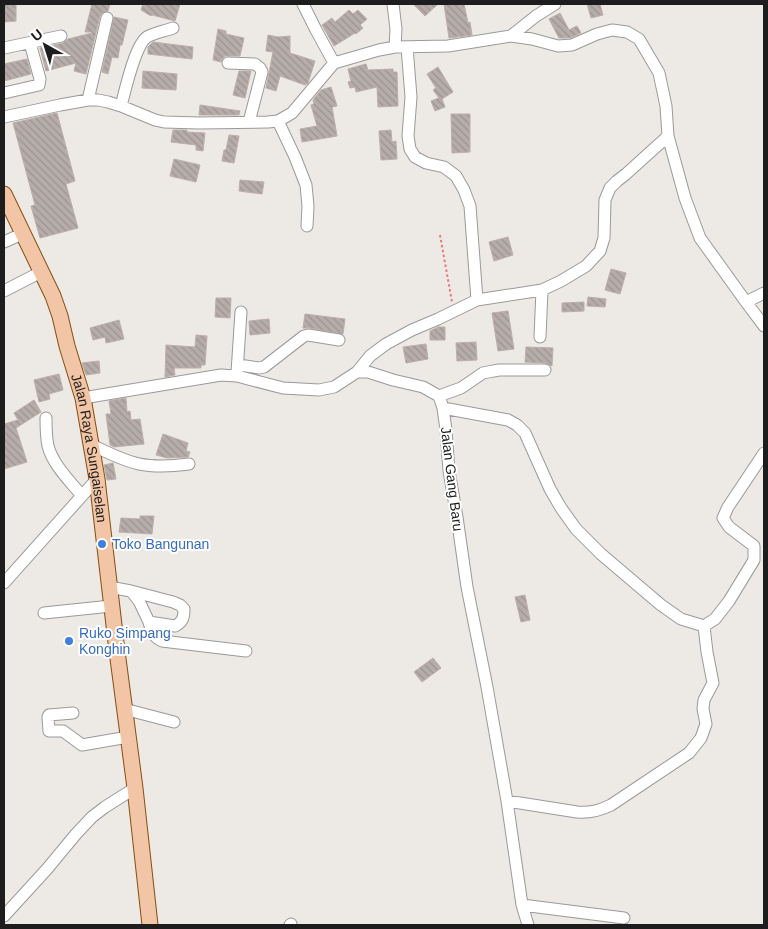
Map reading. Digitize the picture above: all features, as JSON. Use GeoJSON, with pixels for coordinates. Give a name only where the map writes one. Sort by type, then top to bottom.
{"type":"FeatureCollection","features":[{"type":"Feature","properties":{"kind":"main road","name":"Jalan Raya Sungaiselan"},"geometry":{"type":"LineString","coordinates":[[4,194],[53,296],[83,398],[97,479],[150,925]]}},
{"type":"Feature","properties":{"kind":"street"},"geometry":{"type":"LineString","coordinates":[[303,4],[334,63]]}},
{"type":"Feature","properties":{"kind":"street"},"geometry":{"type":"LineString","coordinates":[[393,4],[396,29],[395,47]]}},
{"type":"Feature","properties":{"kind":"street"},"geometry":{"type":"LineString","coordinates":[[511,36],[555,4]]}},
{"type":"Feature","properties":{"kind":"street"},"geometry":{"type":"LineString","coordinates":[[88,100],[107,18]]}},
{"type":"Feature","properties":{"kind":"street"},"geometry":{"type":"LineString","coordinates":[[121,106],[130,73],[142,43],[147,38],[173,28]]}},
{"type":"Feature","properties":{"kind":"street"},"geometry":{"type":"LineString","coordinates":[[4,117],[88,100],[108,102],[147,118],[164,122],[278,121],[292,113],[334,63],[379,50],[395,47],[448,46],[511,36],[558,46],[572,45],[597,34],[612,30],[627,32],[639,39],[659,73],[666,106],[668,136],[685,198],[700,238],[764,326]]}},
{"type":"Feature","properties":{"kind":"street"},"geometry":{"type":"LineString","coordinates":[[4,48],[61,36]]}},
{"type":"Feature","properties":{"kind":"street"},"geometry":{"type":"LineString","coordinates":[[4,93],[39,85],[40,79],[30,43]]}},
{"type":"Feature","properties":{"kind":"street"},"geometry":{"type":"LineString","coordinates":[[407,47],[411,97],[408,136],[410,148],[415,157],[426,163],[444,167],[456,176],[464,190],[470,206],[477,300]]}},
{"type":"Feature","properties":{"kind":"street"},"geometry":{"type":"LineString","coordinates":[[228,63],[255,64],[262,72],[249,122]]}},
{"type":"Feature","properties":{"kind":"street"},"geometry":{"type":"LineString","coordinates":[[278,121],[306,185],[307,226]]}},
{"type":"Feature","properties":{"kind":"street"},"geometry":{"type":"LineString","coordinates":[[238,370],[284,388],[319,390],[334,387],[357,372],[370,356],[386,344],[412,330],[477,300],[542,290],[561,281],[586,266],[600,250],[604,238],[605,200],[610,188],[668,136]]}},
{"type":"Feature","properties":{"kind":"street"},"geometry":{"type":"LineString","coordinates":[[4,242],[22,234]]}},
{"type":"Feature","properties":{"kind":"street"},"geometry":{"type":"LineString","coordinates":[[4,291],[41,272]]}},
{"type":"Feature","properties":{"kind":"street"},"geometry":{"type":"LineString","coordinates":[[540,337],[542,290]]}},
{"type":"Feature","properties":{"kind":"street"},"geometry":{"type":"LineString","coordinates":[[746,302],[764,293]]}},
{"type":"Feature","properties":{"kind":"street"},"geometry":{"type":"LineString","coordinates":[[238,370],[242,312]]}},
{"type":"Feature","properties":{"kind":"street"},"geometry":{"type":"LineString","coordinates":[[83,398],[264,367],[304,336],[308,335],[339,340]]}},
{"type":"Feature","properties":{"kind":"street"},"geometry":{"type":"LineString","coordinates":[[357,372],[368,372],[423,387],[439,396],[461,388],[483,373],[499,370],[545,370]]}},
{"type":"Feature","properties":{"kind":"street","name":"Jalan Gang Baru"},"geometry":{"type":"LineString","coordinates":[[439,396],[443,408],[449,471],[473,625],[487,687],[507,801],[522,905],[528,925]]}},
{"type":"Feature","properties":{"kind":"street"},"geometry":{"type":"LineString","coordinates":[[443,408],[508,420],[517,425],[525,433],[550,489],[576,529],[601,554],[661,605],[681,619],[704,626],[715,619],[730,600],[754,560],[754,546],[729,526],[724,518],[728,507],[764,452]]}},
{"type":"Feature","properties":{"kind":"street"},"geometry":{"type":"LineString","coordinates":[[46,418],[48,446],[51,455],[82,496]]}},
{"type":"Feature","properties":{"kind":"street"},"geometry":{"type":"LineString","coordinates":[[92,445],[125,461],[139,465],[156,467],[189,464]]}},
{"type":"Feature","properties":{"kind":"street"},"geometry":{"type":"LineString","coordinates":[[4,583],[97,479]]}},
{"type":"Feature","properties":{"kind":"street"},"geometry":{"type":"LineString","coordinates":[[109,587],[174,602],[184,609],[182,620],[176,626],[149,622]]}},
{"type":"Feature","properties":{"kind":"street"},"geometry":{"type":"LineString","coordinates":[[131,591],[139,601],[152,633],[162,641],[246,651]]}},
{"type":"Feature","properties":{"kind":"street"},"geometry":{"type":"LineString","coordinates":[[44,613],[111,606]]}},
{"type":"Feature","properties":{"kind":"street"},"geometry":{"type":"LineString","coordinates":[[507,801],[577,812],[588,813],[598,811],[611,805],[689,753],[701,738],[706,724],[703,709],[704,700],[713,683],[706,652],[704,626]]}},
{"type":"Feature","properties":{"kind":"street"},"geometry":{"type":"LineString","coordinates":[[124,709],[174,722]]}},
{"type":"Feature","properties":{"kind":"street"},"geometry":{"type":"LineString","coordinates":[[73,713],[49,715],[48,730],[63,731],[82,745],[128,737]]}},
{"type":"Feature","properties":{"kind":"street"},"geometry":{"type":"LineString","coordinates":[[4,916],[92,817],[135,788]]}},
{"type":"Feature","properties":{"kind":"street"},"geometry":{"type":"LineString","coordinates":[[522,905],[624,918]]}},
{"type":"Feature","properties":{"kind":"path"},"geometry":{"type":"LineString","coordinates":[[440,236],[453,312]]}},
{"type":"Feature","properties":{"kind":"building"},"geometry":{"type":"Polygon","coordinates":[[[4,4],[16,4],[16,21],[4,22],[4,4]]]}},
{"type":"Feature","properties":{"kind":"building"},"geometry":{"type":"Polygon","coordinates":[[[92,4],[110,4],[108,11],[100,16],[86,74],[74,71],[76,63],[46,71],[40,48],[63,43],[68,39],[92,33],[85,32],[92,4]]]}},
{"type":"Feature","properties":{"kind":"building"},"geometry":{"type":"Polygon","coordinates":[[[143,4],[180,4],[175,21],[151,16],[141,10],[143,4]]]}},
{"type":"Feature","properties":{"kind":"building"},"geometry":{"type":"Polygon","coordinates":[[[413,4],[438,4],[425,16],[413,4]]]}},
{"type":"Feature","properties":{"kind":"building"},"geometry":{"type":"Polygon","coordinates":[[[444,4],[464,4],[472,35],[449,38],[444,4]]]}},
{"type":"Feature","properties":{"kind":"building"},"geometry":{"type":"Polygon","coordinates":[[[587,4],[600,4],[603,15],[591,18],[587,4]]]}},
{"type":"Feature","properties":{"kind":"building"},"geometry":{"type":"Polygon","coordinates":[[[349,10],[353,14],[358,10],[367,19],[360,25],[363,28],[356,34],[334,46],[322,25],[332,18],[335,22],[349,10]]]}},
{"type":"Feature","properties":{"kind":"building"},"geometry":{"type":"Polygon","coordinates":[[[560,13],[569,30],[577,26],[581,33],[570,38],[559,38],[549,19],[560,13]]]}},
{"type":"Feature","properties":{"kind":"building"},"geometry":{"type":"Polygon","coordinates":[[[114,17],[128,20],[118,58],[112,57],[108,74],[102,72],[114,17]]]}},
{"type":"Feature","properties":{"kind":"building"},"geometry":{"type":"Polygon","coordinates":[[[218,29],[226,31],[226,34],[244,38],[240,56],[225,56],[221,62],[213,60],[218,29]]]}},
{"type":"Feature","properties":{"kind":"building"},"geometry":{"type":"Polygon","coordinates":[[[268,35],[278,37],[290,36],[290,53],[315,61],[308,83],[305,85],[280,76],[276,91],[266,88],[273,52],[266,51],[268,35]]]}},
{"type":"Feature","properties":{"kind":"building"},"geometry":{"type":"Polygon","coordinates":[[[153,42],[193,47],[192,59],[148,54],[148,47],[153,42]]]}},
{"type":"Feature","properties":{"kind":"building"},"geometry":{"type":"Polygon","coordinates":[[[27,59],[31,74],[4,81],[4,64],[27,59]]]}},
{"type":"Feature","properties":{"kind":"building"},"geometry":{"type":"Polygon","coordinates":[[[366,64],[368,70],[393,69],[393,72],[397,72],[398,106],[378,107],[377,87],[356,92],[355,87],[350,88],[348,82],[351,81],[348,69],[366,64]]]}},
{"type":"Feature","properties":{"kind":"building"},"geometry":{"type":"Polygon","coordinates":[[[438,67],[453,92],[442,99],[445,107],[435,111],[431,101],[439,98],[433,90],[436,88],[427,74],[438,67]]]}},
{"type":"Feature","properties":{"kind":"building"},"geometry":{"type":"Polygon","coordinates":[[[143,71],[177,74],[176,90],[142,88],[143,71]]]}},
{"type":"Feature","properties":{"kind":"building"},"geometry":{"type":"Polygon","coordinates":[[[239,71],[251,71],[245,98],[233,95],[239,71]]]}},
{"type":"Feature","properties":{"kind":"building"},"geometry":{"type":"Polygon","coordinates":[[[331,87],[337,106],[332,107],[337,136],[302,142],[300,129],[317,126],[311,105],[314,104],[313,100],[321,90],[331,87]]]}},
{"type":"Feature","properties":{"kind":"building"},"geometry":{"type":"Polygon","coordinates":[[[200,105],[240,111],[239,115],[199,115],[200,105]]]}},
{"type":"Feature","properties":{"kind":"building"},"geometry":{"type":"Polygon","coordinates":[[[57,113],[75,181],[66,184],[78,228],[40,238],[31,206],[35,205],[13,123],[57,113]]]}},
{"type":"Feature","properties":{"kind":"building"},"geometry":{"type":"Polygon","coordinates":[[[451,114],[470,114],[470,152],[452,153],[451,114]]]}},
{"type":"Feature","properties":{"kind":"building"},"geometry":{"type":"Polygon","coordinates":[[[173,130],[205,133],[203,151],[196,150],[196,145],[171,142],[173,130]]]}},
{"type":"Feature","properties":{"kind":"building"},"geometry":{"type":"Polygon","coordinates":[[[391,130],[392,142],[396,141],[397,159],[381,160],[379,131],[391,130]]]}},
{"type":"Feature","properties":{"kind":"building"},"geometry":{"type":"Polygon","coordinates":[[[229,135],[239,136],[234,163],[222,161],[229,135]]]}},
{"type":"Feature","properties":{"kind":"building"},"geometry":{"type":"Polygon","coordinates":[[[174,159],[200,165],[196,182],[170,176],[174,159]]]}},
{"type":"Feature","properties":{"kind":"building"},"geometry":{"type":"Polygon","coordinates":[[[240,180],[264,182],[262,194],[239,191],[240,180]]]}},
{"type":"Feature","properties":{"kind":"building"},"geometry":{"type":"Polygon","coordinates":[[[508,237],[513,255],[494,261],[489,242],[508,237]]]}},
{"type":"Feature","properties":{"kind":"building"},"geometry":{"type":"Polygon","coordinates":[[[611,269],[626,273],[620,294],[605,290],[611,269]]]}},
{"type":"Feature","properties":{"kind":"building"},"geometry":{"type":"Polygon","coordinates":[[[588,297],[606,299],[605,307],[587,306],[588,297]]]}},
{"type":"Feature","properties":{"kind":"building"},"geometry":{"type":"Polygon","coordinates":[[[216,298],[231,298],[230,318],[215,317],[216,298]]]}},
{"type":"Feature","properties":{"kind":"building"},"geometry":{"type":"Polygon","coordinates":[[[584,302],[584,311],[562,312],[562,303],[584,302]]]}},
{"type":"Feature","properties":{"kind":"building"},"geometry":{"type":"Polygon","coordinates":[[[508,311],[514,349],[498,351],[492,313],[508,311]]]}},
{"type":"Feature","properties":{"kind":"building"},"geometry":{"type":"Polygon","coordinates":[[[305,314],[345,319],[343,334],[303,328],[305,314]]]}},
{"type":"Feature","properties":{"kind":"building"},"geometry":{"type":"Polygon","coordinates":[[[269,319],[270,333],[250,335],[249,321],[269,319]]]}},
{"type":"Feature","properties":{"kind":"building"},"geometry":{"type":"Polygon","coordinates":[[[119,320],[124,339],[106,343],[105,337],[93,340],[90,328],[119,320]]]}},
{"type":"Feature","properties":{"kind":"building"},"geometry":{"type":"Polygon","coordinates":[[[438,327],[445,327],[445,340],[430,340],[430,331],[438,327]]]}},
{"type":"Feature","properties":{"kind":"building"},"geometry":{"type":"Polygon","coordinates":[[[196,335],[207,336],[205,365],[201,365],[201,368],[174,368],[175,375],[165,377],[166,345],[195,347],[196,335]]]}},
{"type":"Feature","properties":{"kind":"building"},"geometry":{"type":"Polygon","coordinates":[[[476,342],[477,360],[457,361],[456,343],[476,342]]]}},
{"type":"Feature","properties":{"kind":"building"},"geometry":{"type":"Polygon","coordinates":[[[426,344],[428,359],[406,363],[403,347],[426,344]]]}},
{"type":"Feature","properties":{"kind":"building"},"geometry":{"type":"Polygon","coordinates":[[[526,347],[553,348],[552,366],[545,363],[525,362],[526,347]]]}},
{"type":"Feature","properties":{"kind":"building"},"geometry":{"type":"Polygon","coordinates":[[[99,361],[100,373],[86,375],[82,363],[99,361]]]}},
{"type":"Feature","properties":{"kind":"building"},"geometry":{"type":"Polygon","coordinates":[[[59,374],[63,390],[49,394],[50,399],[39,402],[34,380],[59,374]]]}},
{"type":"Feature","properties":{"kind":"building"},"geometry":{"type":"Polygon","coordinates":[[[126,398],[127,412],[130,411],[131,420],[140,419],[144,444],[114,447],[110,445],[106,414],[111,414],[109,401],[126,398]]]}},
{"type":"Feature","properties":{"kind":"building"},"geometry":{"type":"Polygon","coordinates":[[[34,400],[41,412],[16,428],[27,462],[4,469],[4,424],[18,420],[14,413],[34,400]]]}},
{"type":"Feature","properties":{"kind":"building"},"geometry":{"type":"Polygon","coordinates":[[[163,434],[188,443],[186,451],[190,452],[188,457],[167,458],[156,455],[163,434]]]}},
{"type":"Feature","properties":{"kind":"building"},"geometry":{"type":"Polygon","coordinates":[[[113,463],[116,479],[107,480],[104,465],[113,463]]]}},
{"type":"Feature","properties":{"kind":"building"},"geometry":{"type":"Polygon","coordinates":[[[140,516],[154,516],[152,534],[119,532],[121,518],[140,519],[140,516]]]}},
{"type":"Feature","properties":{"kind":"building"},"geometry":{"type":"Polygon","coordinates":[[[525,595],[530,620],[521,622],[515,597],[525,595]]]}},
{"type":"Feature","properties":{"kind":"building"},"geometry":{"type":"Polygon","coordinates":[[[433,658],[441,668],[422,682],[414,672],[433,658]]]}},
{"type":"Feature","properties":{"kind":"place","name":"Toko Bangunan"},"geometry":{"type":"Point","coordinates":[102,544]}},
{"type":"Feature","properties":{"kind":"place","name":"Ruko Simpang Konghin"},"geometry":{"type":"Point","coordinates":[69,641]}}]}
